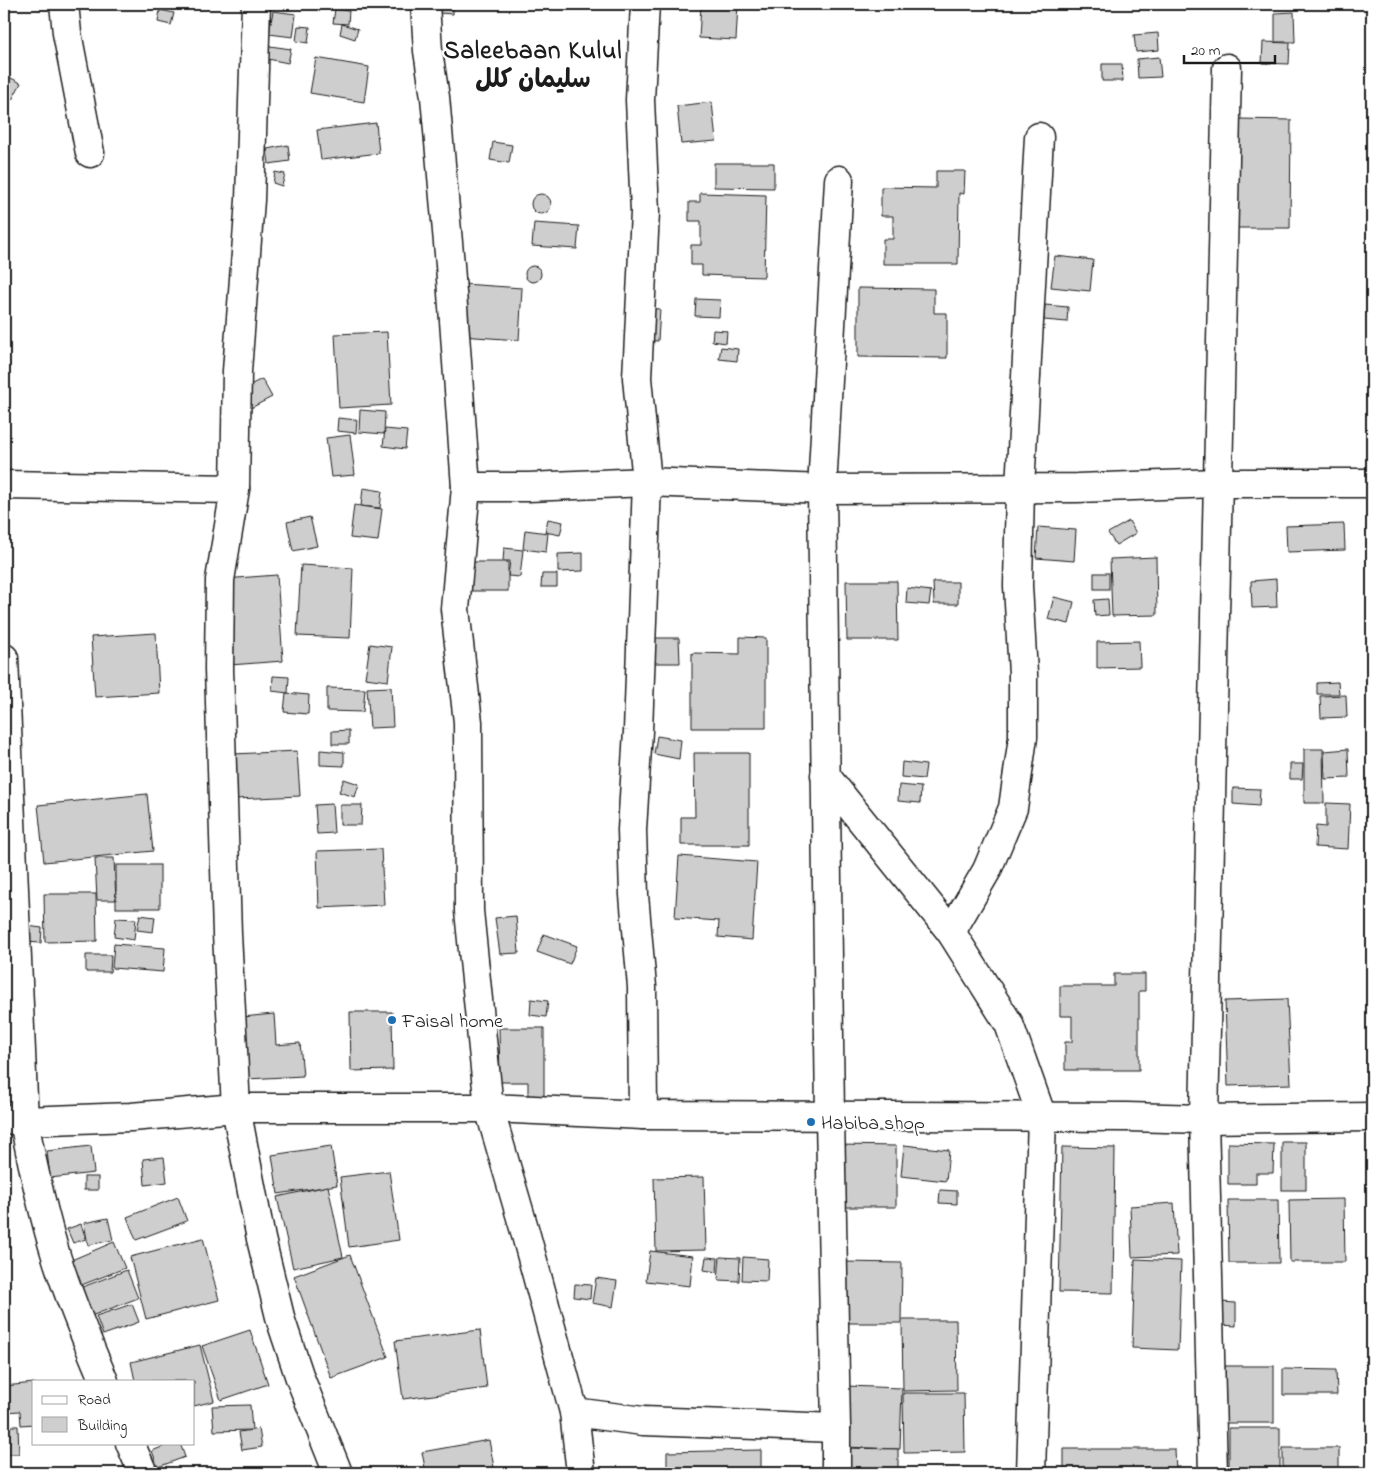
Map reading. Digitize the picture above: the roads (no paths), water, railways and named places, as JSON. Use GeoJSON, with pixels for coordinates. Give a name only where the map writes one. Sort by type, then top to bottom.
{"type":"FeatureCollection","features":[{"type":"Feature","properties":{"kind":"street"},"geometry":{"type":"LineString","coordinates":[[64,4],[67,33],[90,153]]}},
{"type":"Feature","properties":{"kind":"street"},"geometry":{"type":"LineString","coordinates":[[256,4],[250,200],[237,371],[235,489],[220,580],[219,669],[227,934],[236,1108],[261,1239],[281,1321],[300,1378],[338,1473]]}},
{"type":"Feature","properties":{"kind":"street"},"geometry":{"type":"LineString","coordinates":[[425,4],[450,265],[466,487],[454,609],[468,722],[469,911],[490,1108],[574,1412],[581,1473]]}},
{"type":"Feature","properties":{"kind":"street"},"geometry":{"type":"LineString","coordinates":[[642,1115],[642,987],[634,895],[632,830],[638,731],[646,482],[637,378],[645,212],[640,100],[645,4]]}},
{"type":"Feature","properties":{"kind":"street"},"geometry":{"type":"LineString","coordinates":[[1213,1473],[1204,1119],[1227,68]]}},
{"type":"Feature","properties":{"kind":"street"},"geometry":{"type":"LineString","coordinates":[[951,932],[987,870],[1014,808],[1023,737],[1023,674],[1018,586],[1020,487],[1039,137]]}},
{"type":"Feature","properties":{"kind":"street"},"geometry":{"type":"LineString","coordinates":[[836,1473],[822,489],[839,180]]}},
{"type":"Feature","properties":{"kind":"street"},"geometry":{"type":"LineString","coordinates":[[466,487],[646,482],[822,489],[1077,488],[1218,483],[1372,483]]}},
{"type":"Feature","properties":{"kind":"street"},"geometry":{"type":"LineString","coordinates":[[4,485],[235,489]]}},
{"type":"Feature","properties":{"kind":"street"},"geometry":{"type":"LineString","coordinates":[[4,658],[14,1120],[37,1187],[57,1260],[104,1380]]}},
{"type":"Feature","properties":{"kind":"street"},"geometry":{"type":"LineString","coordinates":[[825,775],[951,932],[1009,1024],[1042,1117],[1031,1473]]}},
{"type":"Feature","properties":{"kind":"street"},"geometry":{"type":"LineString","coordinates":[[14,1120],[131,1117],[236,1108],[490,1108],[642,1115],[830,1117],[1204,1119],[1372,1117]]}},
{"type":"Feature","properties":{"kind":"street"},"geometry":{"type":"LineString","coordinates":[[574,1412],[643,1420],[836,1428]]}},
{"type":"Feature","properties":{"kind":"street"},"geometry":{"type":"LineString","coordinates":[[130,1444],[143,1473]]}},
{"type":"Feature","properties":{"kind":"place","name":"Faisal home"},"geometry":{"type":"Point","coordinates":[392,1020]}},
{"type":"Feature","properties":{"kind":"place","name":"Habiba shop"},"geometry":{"type":"Point","coordinates":[811,1122]}},
{"type":"Feature","properties":{"kind":"district","name":"Saleebaan Kulul سليمان كلل"},"geometry":{"type":"Point","coordinates":[533,64]}}]}
